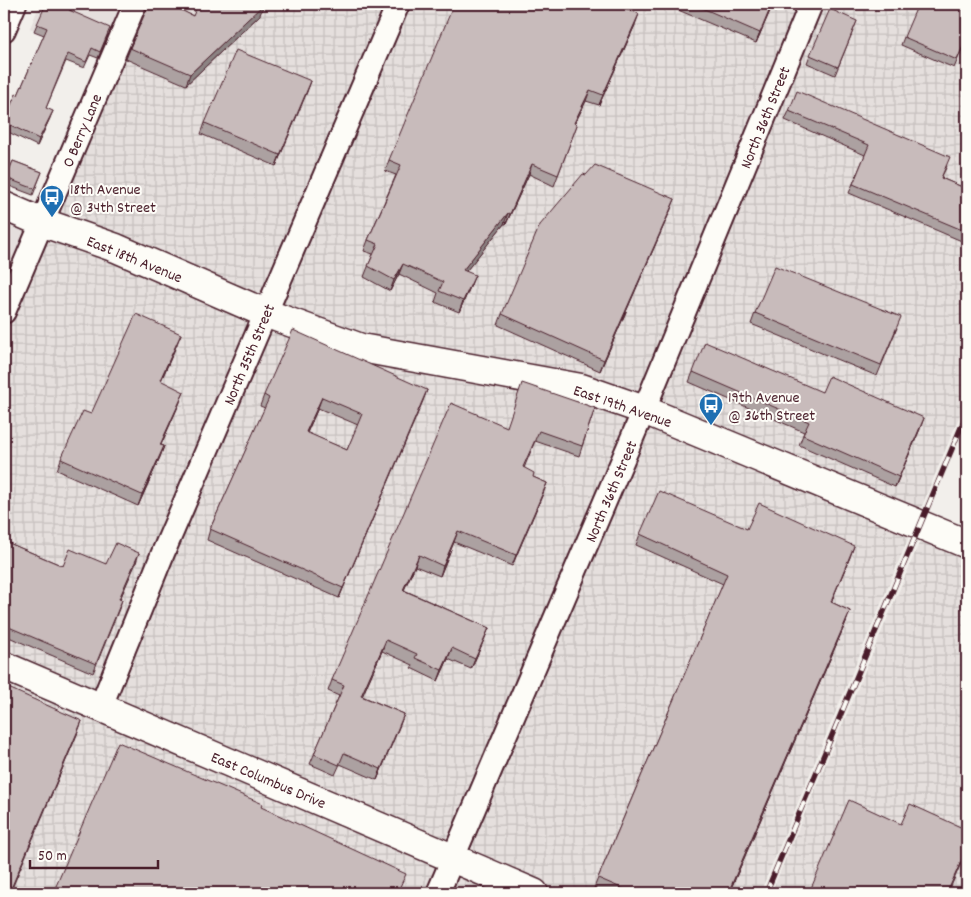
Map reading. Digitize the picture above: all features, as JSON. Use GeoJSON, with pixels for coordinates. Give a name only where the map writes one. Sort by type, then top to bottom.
{"type":"FeatureCollection","features":[{"type":"Feature","properties":{"kind":"main road","name":"East 18th Avenue"},"geometry":{"type":"LineString","coordinates":[[4,206],[41,222],[116,248],[265,312]]}},
{"type":"Feature","properties":{"kind":"main road","name":"East 19th Avenue"},"geometry":{"type":"LineString","coordinates":[[265,312],[361,348],[581,388],[644,410],[967,544]]}},
{"type":"Feature","properties":{"kind":"main road","name":"East Columbus Drive"},"geometry":{"type":"LineString","coordinates":[[4,666],[534,893]]}},
{"type":"Feature","properties":{"kind":"street"},"geometry":{"type":"LineString","coordinates":[[4,30],[14,4]]}},
{"type":"Feature","properties":{"kind":"street","name":"O Berry Lane"},"geometry":{"type":"LineString","coordinates":[[4,312],[135,4]]}},
{"type":"Feature","properties":{"kind":"street","name":"North 35th Street"},"geometry":{"type":"LineString","coordinates":[[101,706],[265,312],[398,4]]}},
{"type":"Feature","properties":{"kind":"street","name":"North 36th Street"},"geometry":{"type":"LineString","coordinates":[[438,893],[644,410],[810,4]]}},
{"type":"Feature","properties":{"kind":"shaded area"},"geometry":{"type":"Polygon","coordinates":[[[40,4],[134,4],[108,62],[30,28],[40,4]]]}},
{"type":"Feature","properties":{"kind":"shaded area"},"geometry":{"type":"Polygon","coordinates":[[[145,4],[967,4],[967,398],[760,893],[4,893],[4,332],[145,4]]]}},
{"type":"Feature","properties":{"kind":"shaded area"},"geometry":{"type":"Polygon","coordinates":[[[4,210],[40,226],[4,314],[4,210]]]}},
{"type":"Feature","properties":{"kind":"shaded area"},"geometry":{"type":"Polygon","coordinates":[[[926,527],[967,545],[967,893],[771,893],[926,527]]]}},
{"type":"Feature","properties":{"kind":"building"},"geometry":{"type":"Polygon","coordinates":[[[46,4],[72,4],[69,10],[110,28],[100,52],[92,48],[86,62],[68,54],[46,108],[53,111],[39,139],[4,122],[4,120],[16,94],[18,95],[47,28],[37,24],[46,4]]]}},
{"type":"Feature","properties":{"kind":"building"},"geometry":{"type":"Polygon","coordinates":[[[149,4],[169,4],[193,16],[198,4],[264,4],[190,74],[130,48],[149,4]]]}},
{"type":"Feature","properties":{"kind":"building"},"geometry":{"type":"Polygon","coordinates":[[[454,4],[617,4],[639,14],[603,95],[590,90],[574,123],[577,125],[558,175],[532,164],[510,214],[508,213],[463,270],[475,275],[463,301],[439,291],[443,282],[403,264],[394,280],[368,266],[378,244],[368,240],[401,165],[389,160],[454,4]]]}},
{"type":"Feature","properties":{"kind":"building"},"geometry":{"type":"Polygon","coordinates":[[[693,4],[772,4],[760,33],[693,4]]]}},
{"type":"Feature","properties":{"kind":"building"},"geometry":{"type":"Polygon","coordinates":[[[918,4],[967,4],[967,37],[957,60],[904,37],[918,4]]]}},
{"type":"Feature","properties":{"kind":"building"},"geometry":{"type":"Polygon","coordinates":[[[830,9],[857,21],[838,67],[810,55],[830,9]]]}},
{"type":"Feature","properties":{"kind":"building"},"geometry":{"type":"Polygon","coordinates":[[[236,50],[311,81],[280,155],[205,123],[236,50]]]}},
{"type":"Feature","properties":{"kind":"building"},"geometry":{"type":"Polygon","coordinates":[[[797,91],[950,157],[941,178],[967,189],[967,232],[853,184],[869,145],[789,111],[797,91]]]}},
{"type":"Feature","properties":{"kind":"building"},"geometry":{"type":"Polygon","coordinates":[[[13,161],[42,172],[35,189],[6,178],[13,161]]]}},
{"type":"Feature","properties":{"kind":"building"},"geometry":{"type":"Polygon","coordinates":[[[595,165],[675,199],[604,360],[502,314],[540,225],[583,174],[586,175],[595,165]]]}},
{"type":"Feature","properties":{"kind":"building"},"geometry":{"type":"Polygon","coordinates":[[[775,266],[901,317],[881,365],[755,313],[775,266]]]}},
{"type":"Feature","properties":{"kind":"building"},"geometry":{"type":"Polygon","coordinates":[[[136,314],[181,334],[160,380],[184,392],[160,445],[164,446],[142,495],[61,459],[83,411],[91,414],[136,314]]]}},
{"type":"Feature","properties":{"kind":"building"},"geometry":{"type":"Polygon","coordinates":[[[293,330],[427,390],[343,588],[210,529],[269,398],[264,395],[293,330]],[[322,397],[306,432],[347,450],[362,414],[322,397]]]}},
{"type":"Feature","properties":{"kind":"building"},"geometry":{"type":"Polygon","coordinates":[[[705,342],[822,392],[829,376],[924,418],[899,477],[803,435],[809,422],[693,372],[705,342]]]}},
{"type":"Feature","properties":{"kind":"building"},"geometry":{"type":"Polygon","coordinates":[[[522,383],[595,408],[582,446],[539,431],[523,467],[534,473],[533,477],[547,483],[516,555],[458,531],[443,566],[419,555],[403,590],[489,628],[475,659],[452,648],[442,670],[415,658],[417,654],[386,640],[361,696],[404,714],[381,769],[344,753],[339,765],[314,754],[344,685],[332,680],[451,403],[507,427],[522,383]]]}},
{"type":"Feature","properties":{"kind":"building"},"geometry":{"type":"Polygon","coordinates":[[[659,491],[747,529],[759,503],[854,546],[831,602],[850,611],[728,893],[633,893],[598,878],[727,574],[640,534],[659,491]]]}},
{"type":"Feature","properties":{"kind":"building"},"geometry":{"type":"Polygon","coordinates":[[[4,541],[63,566],[70,549],[106,564],[116,543],[139,553],[119,599],[122,600],[96,664],[4,625],[4,541]]]}},
{"type":"Feature","properties":{"kind":"building"},"geometry":{"type":"Polygon","coordinates":[[[4,686],[82,721],[10,891],[4,888],[4,686]]]}},
{"type":"Feature","properties":{"kind":"building"},"geometry":{"type":"Polygon","coordinates":[[[118,742],[263,804],[261,807],[406,874],[397,893],[53,893],[118,742]]]}},
{"type":"Feature","properties":{"kind":"building"},"geometry":{"type":"Polygon","coordinates":[[[849,800],[901,824],[910,804],[967,830],[967,848],[947,893],[809,893],[849,800]]]}},
{"type":"Feature","properties":{"kind":"railway"},"geometry":{"type":"LineString","coordinates":[[766,893],[967,413]]}},
{"type":"Feature","properties":{"kind":"place","name":"18th Avenue @ 34th Street"},"geometry":{"type":"Point","coordinates":[52,218]}},
{"type":"Feature","properties":{"kind":"place","name":"19th Avenue @ 36th Street"},"geometry":{"type":"Point","coordinates":[711,426]}}]}
